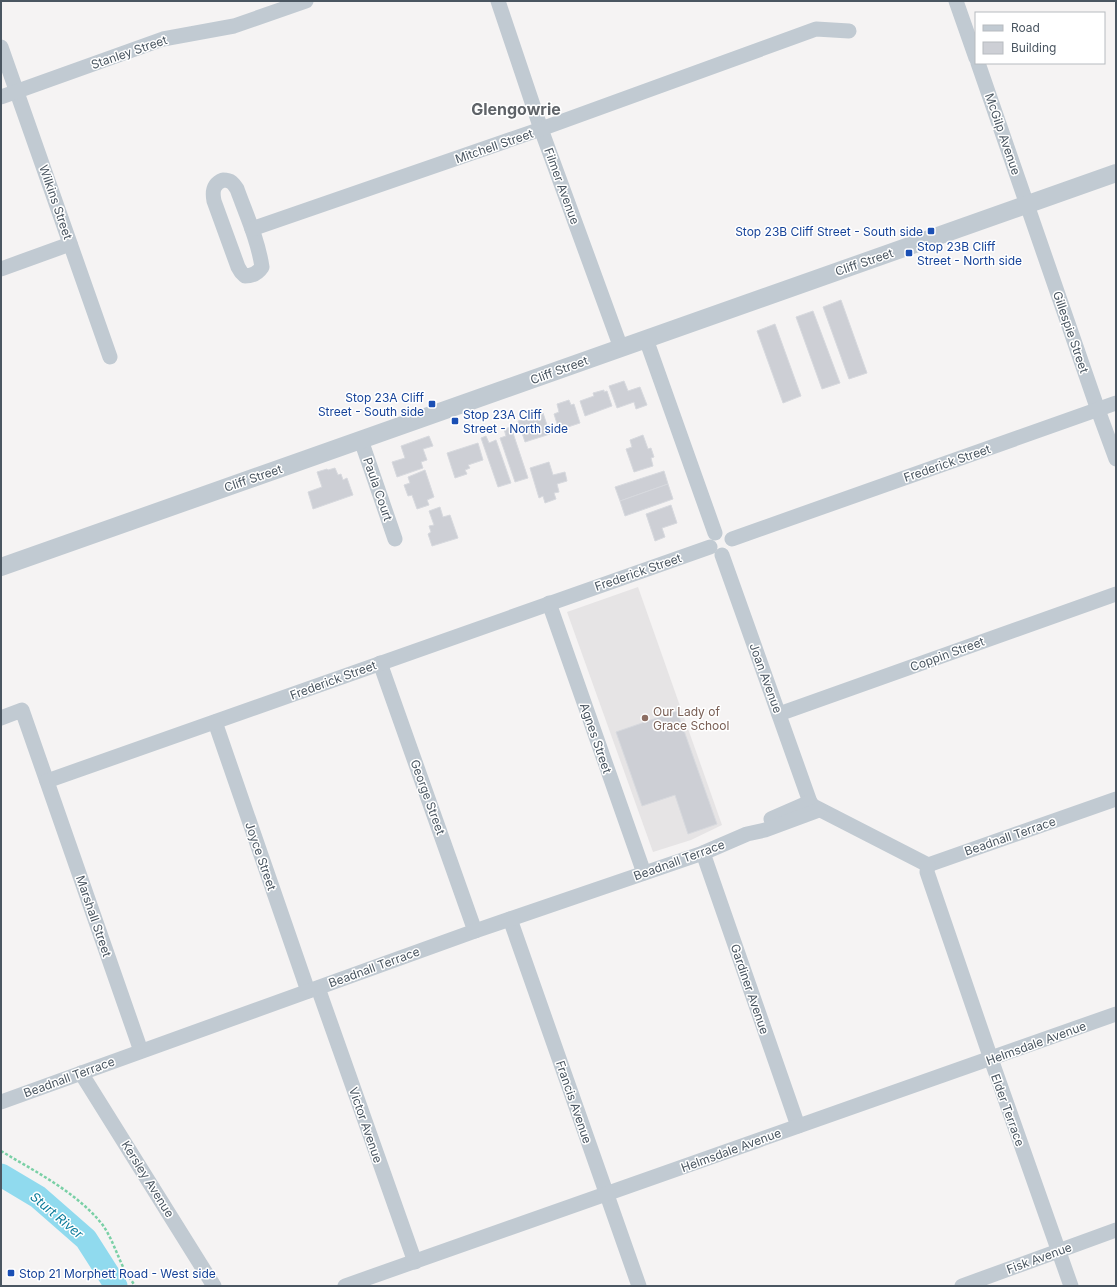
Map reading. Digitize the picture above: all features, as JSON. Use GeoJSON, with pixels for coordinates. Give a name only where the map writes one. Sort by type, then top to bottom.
{"type":"FeatureCollection","features":[{"type":"Feature","properties":{"kind":"street","name":"Stanley Street"},"geometry":{"type":"LineString","coordinates":[[1,97],[163,39],[234,26],[306,1]]}},
{"type":"Feature","properties":{"kind":"street","name":"Filmer Avenue"},"geometry":{"type":"LineString","coordinates":[[498,1],[541,129],[621,348]]}},
{"type":"Feature","properties":{"kind":"street"},"geometry":{"type":"LineString","coordinates":[[956,1],[975,55]]}},
{"type":"Feature","properties":{"kind":"street","name":"Mitchell Street"},"geometry":{"type":"LineString","coordinates":[[252,229],[541,129],[816,29],[849,31]]}},
{"type":"Feature","properties":{"kind":"street","name":"Wilkins Street"},"geometry":{"type":"LineString","coordinates":[[1,47],[110,357]]}},
{"type":"Feature","properties":{"kind":"street","name":"McGilp Avenue"},"geometry":{"type":"LineString","coordinates":[[978,64],[1027,204]]}},
{"type":"Feature","properties":{"kind":"street","name":"Cliff Street"},"geometry":{"type":"LineString","coordinates":[[1,567],[1116,173]]}},
{"type":"Feature","properties":{"kind":"street"},"geometry":{"type":"LineString","coordinates":[[228,180],[234,184],[252,229],[262,267],[258,273],[245,276],[238,267],[214,201],[214,187],[218,182],[228,180]]}},
{"type":"Feature","properties":{"kind":"street","name":"Gillespie Street"},"geometry":{"type":"LineString","coordinates":[[1027,204],[1116,459]]}},
{"type":"Feature","properties":{"kind":"street"},"geometry":{"type":"LineString","coordinates":[[1,269],[70,244]]}},
{"type":"Feature","properties":{"kind":"street"},"geometry":{"type":"LineString","coordinates":[[646,339],[715,533]]}},
{"type":"Feature","properties":{"kind":"street","name":"Frederick Street"},"geometry":{"type":"LineString","coordinates":[[732,539],[1116,403]]}},
{"type":"Feature","properties":{"kind":"street","name":"Paula Court"},"geometry":{"type":"LineString","coordinates":[[361,440],[395,539]]}},
{"type":"Feature","properties":{"kind":"street"},"geometry":{"type":"LineString","coordinates":[[722,531],[730,535],[732,539],[732,547],[726,553],[716,551],[710,539],[715,533],[722,531]]}},
{"type":"Feature","properties":{"kind":"street","name":"Frederick Street"},"geometry":{"type":"LineString","coordinates":[[47,781],[549,603],[716,551]]}},
{"type":"Feature","properties":{"kind":"street","name":"Joan Avenue"},"geometry":{"type":"LineString","coordinates":[[716,551],[815,806]]}},
{"type":"Feature","properties":{"kind":"street","name":"Coppin Street"},"geometry":{"type":"LineString","coordinates":[[778,714],[1116,594]]}},
{"type":"Feature","properties":{"kind":"street","name":"Agnes Street"},"geometry":{"type":"LineString","coordinates":[[549,603],[644,872]]}},
{"type":"Feature","properties":{"kind":"street","name":"George Street"},"geometry":{"type":"LineString","coordinates":[[380,663],[475,931]]}},
{"type":"Feature","properties":{"kind":"street"},"geometry":{"type":"LineString","coordinates":[[1,718],[22,710],[47,781]]}},
{"type":"Feature","properties":{"kind":"street","name":"Joyce Street"},"geometry":{"type":"LineString","coordinates":[[215,722],[313,989]]}},
{"type":"Feature","properties":{"kind":"street","name":"Marshall Street"},"geometry":{"type":"LineString","coordinates":[[47,781],[141,1051]]}},
{"type":"Feature","properties":{"kind":"street","name":"Beadnall Terrace"},"geometry":{"type":"LineString","coordinates":[[928,865],[1116,799]]}},
{"type":"Feature","properties":{"kind":"street"},"geometry":{"type":"LineString","coordinates":[[815,806],[928,865]]}},
{"type":"Feature","properties":{"kind":"street","name":"Beadnall Terrace"},"geometry":{"type":"LineString","coordinates":[[1,1102],[475,931],[703,853],[747,834],[765,830],[815,806]]}},
{"type":"Feature","properties":{"kind":"street","name":"Gardiner Avenue"},"geometry":{"type":"LineString","coordinates":[[703,853],[798,1126]]}},
{"type":"Feature","properties":{"kind":"street","name":"Elder Terrace"},"geometry":{"type":"LineString","coordinates":[[928,865],[927,872],[990,1059],[1071,1286]]}},
{"type":"Feature","properties":{"kind":"street","name":"Francis Avenue"},"geometry":{"type":"LineString","coordinates":[[510,919],[639,1286]]}},
{"type":"Feature","properties":{"kind":"street","name":"Victor Avenue"},"geometry":{"type":"LineString","coordinates":[[313,989],[415,1262]]}},
{"type":"Feature","properties":{"kind":"street","name":"Helmsdale Avenue"},"geometry":{"type":"LineString","coordinates":[[346,1286],[1116,1014]]}},
{"type":"Feature","properties":{"kind":"street","name":"Kersley Avenue"},"geometry":{"type":"LineString","coordinates":[[81,1073],[214,1286]]}},
{"type":"Feature","properties":{"kind":"street","name":"Fisk Avenue"},"geometry":{"type":"LineString","coordinates":[[962,1286],[1116,1230]]}},
{"type":"Feature","properties":{"kind":"path"},"geometry":{"type":"LineString","coordinates":[[1,1151],[59,1186],[82,1204],[102,1224],[126,1272],[135,1286]]}},
{"type":"Feature","properties":{"kind":"shaded area","name":"Our Lady of Grace School"},"geometry":{"type":"Polygon","coordinates":[[[638,587],[722,825],[691,840],[653,852],[567,612],[638,587]]]}},
{"type":"Feature","properties":{"kind":"building"},"geometry":{"type":"Polygon","coordinates":[[[841,300],[867,373],[849,379],[823,307],[841,300]]]}},
{"type":"Feature","properties":{"kind":"building"},"geometry":{"type":"Polygon","coordinates":[[[813,311],[840,383],[822,389],[796,317],[813,311]]]}},
{"type":"Feature","properties":{"kind":"building"},"geometry":{"type":"Polygon","coordinates":[[[775,324],[801,396],[783,403],[757,331],[775,324]]]}},
{"type":"Feature","properties":{"kind":"building"},"geometry":{"type":"Polygon","coordinates":[[[624,381],[628,391],[640,387],[647,405],[636,409],[634,402],[617,408],[609,386],[624,381]]]}},
{"type":"Feature","properties":{"kind":"building"},"geometry":{"type":"Polygon","coordinates":[[[604,390],[604,392],[607,391],[612,406],[585,416],[580,401],[594,396],[593,393],[604,390]]]}},
{"type":"Feature","properties":{"kind":"building"},"geometry":{"type":"Polygon","coordinates":[[[569,400],[571,405],[574,404],[580,423],[559,430],[554,414],[559,412],[557,404],[569,400]]]}},
{"type":"Feature","properties":{"kind":"building"},"geometry":{"type":"Polygon","coordinates":[[[537,411],[538,414],[543,413],[550,434],[525,442],[518,421],[527,418],[526,415],[537,411]]]}},
{"type":"Feature","properties":{"kind":"building"},"geometry":{"type":"Polygon","coordinates":[[[511,427],[528,478],[515,482],[500,438],[506,436],[504,429],[511,427]]]}},
{"type":"Feature","properties":{"kind":"building"},"geometry":{"type":"Polygon","coordinates":[[[643,435],[648,449],[651,448],[654,457],[651,458],[653,466],[634,472],[626,449],[632,447],[630,440],[643,435]]]}},
{"type":"Feature","properties":{"kind":"building"},"geometry":{"type":"Polygon","coordinates":[[[429,436],[433,446],[423,449],[427,460],[421,462],[423,468],[397,477],[392,462],[405,458],[401,446],[429,436]]]}},
{"type":"Feature","properties":{"kind":"building"},"geometry":{"type":"Polygon","coordinates":[[[486,436],[489,443],[496,440],[511,483],[498,487],[481,438],[486,436]]]}},
{"type":"Feature","properties":{"kind":"building"},"geometry":{"type":"Polygon","coordinates":[[[478,443],[483,460],[468,465],[470,468],[465,470],[467,474],[455,478],[447,453],[478,443]]]}},
{"type":"Feature","properties":{"kind":"building"},"geometry":{"type":"Polygon","coordinates":[[[549,462],[553,475],[565,472],[567,481],[557,484],[559,492],[554,493],[556,499],[545,503],[543,496],[539,498],[530,468],[549,462]]]}},
{"type":"Feature","properties":{"kind":"building"},"geometry":{"type":"Polygon","coordinates":[[[335,468],[338,475],[341,474],[343,480],[347,478],[353,495],[313,509],[308,492],[322,487],[317,472],[335,468]]]}},
{"type":"Feature","properties":{"kind":"building"},"geometry":{"type":"Polygon","coordinates":[[[425,470],[434,497],[427,500],[429,505],[417,509],[412,495],[408,496],[404,485],[410,483],[408,477],[425,470]]]}},
{"type":"Feature","properties":{"kind":"building"},"geometry":{"type":"Polygon","coordinates":[[[664,471],[668,484],[620,501],[615,487],[664,471]]]}},
{"type":"Feature","properties":{"kind":"building"},"geometry":{"type":"Polygon","coordinates":[[[668,484],[673,499],[625,516],[620,501],[668,484]]]}},
{"type":"Feature","properties":{"kind":"building"},"geometry":{"type":"Polygon","coordinates":[[[671,505],[677,523],[662,528],[665,537],[655,541],[646,514],[671,505]]]}},
{"type":"Feature","properties":{"kind":"building"},"geometry":{"type":"Polygon","coordinates":[[[440,507],[443,517],[450,515],[458,538],[432,546],[428,534],[431,532],[429,526],[434,525],[429,511],[440,507]]]}},
{"type":"Feature","properties":{"kind":"building"},"geometry":{"type":"Polygon","coordinates":[[[677,711],[717,824],[688,834],[675,795],[642,806],[616,732],[677,711]]]}},
{"type":"Feature","properties":{"kind":"waterway","name":"Sturt River"},"geometry":{"type":"LineString","coordinates":[[1,1175],[38,1197],[86,1239],[116,1286]]}},
{"type":"Feature","properties":{"kind":"place","name":"Stop 23B Cliff Street - South side"},"geometry":{"type":"Point","coordinates":[931,231]}},
{"type":"Feature","properties":{"kind":"place","name":"Stop 23B Cliff Street - North side"},"geometry":{"type":"Point","coordinates":[909,253]}},
{"type":"Feature","properties":{"kind":"place","name":"Stop 23A Cliff Street - South side"},"geometry":{"type":"Point","coordinates":[432,404]}},
{"type":"Feature","properties":{"kind":"place","name":"Stop 23A Cliff Street - North side"},"geometry":{"type":"Point","coordinates":[455,421]}},
{"type":"Feature","properties":{"kind":"place","name":"Our Lady of Grace School"},"geometry":{"type":"Point","coordinates":[645,718]}},
{"type":"Feature","properties":{"kind":"place","name":"Stop 21 Morphett Road - West side"},"geometry":{"type":"Point","coordinates":[11,1273]}},
{"type":"Feature","properties":{"kind":"district","name":"Glengowrie"},"geometry":{"type":"Point","coordinates":[516,109]}}]}
